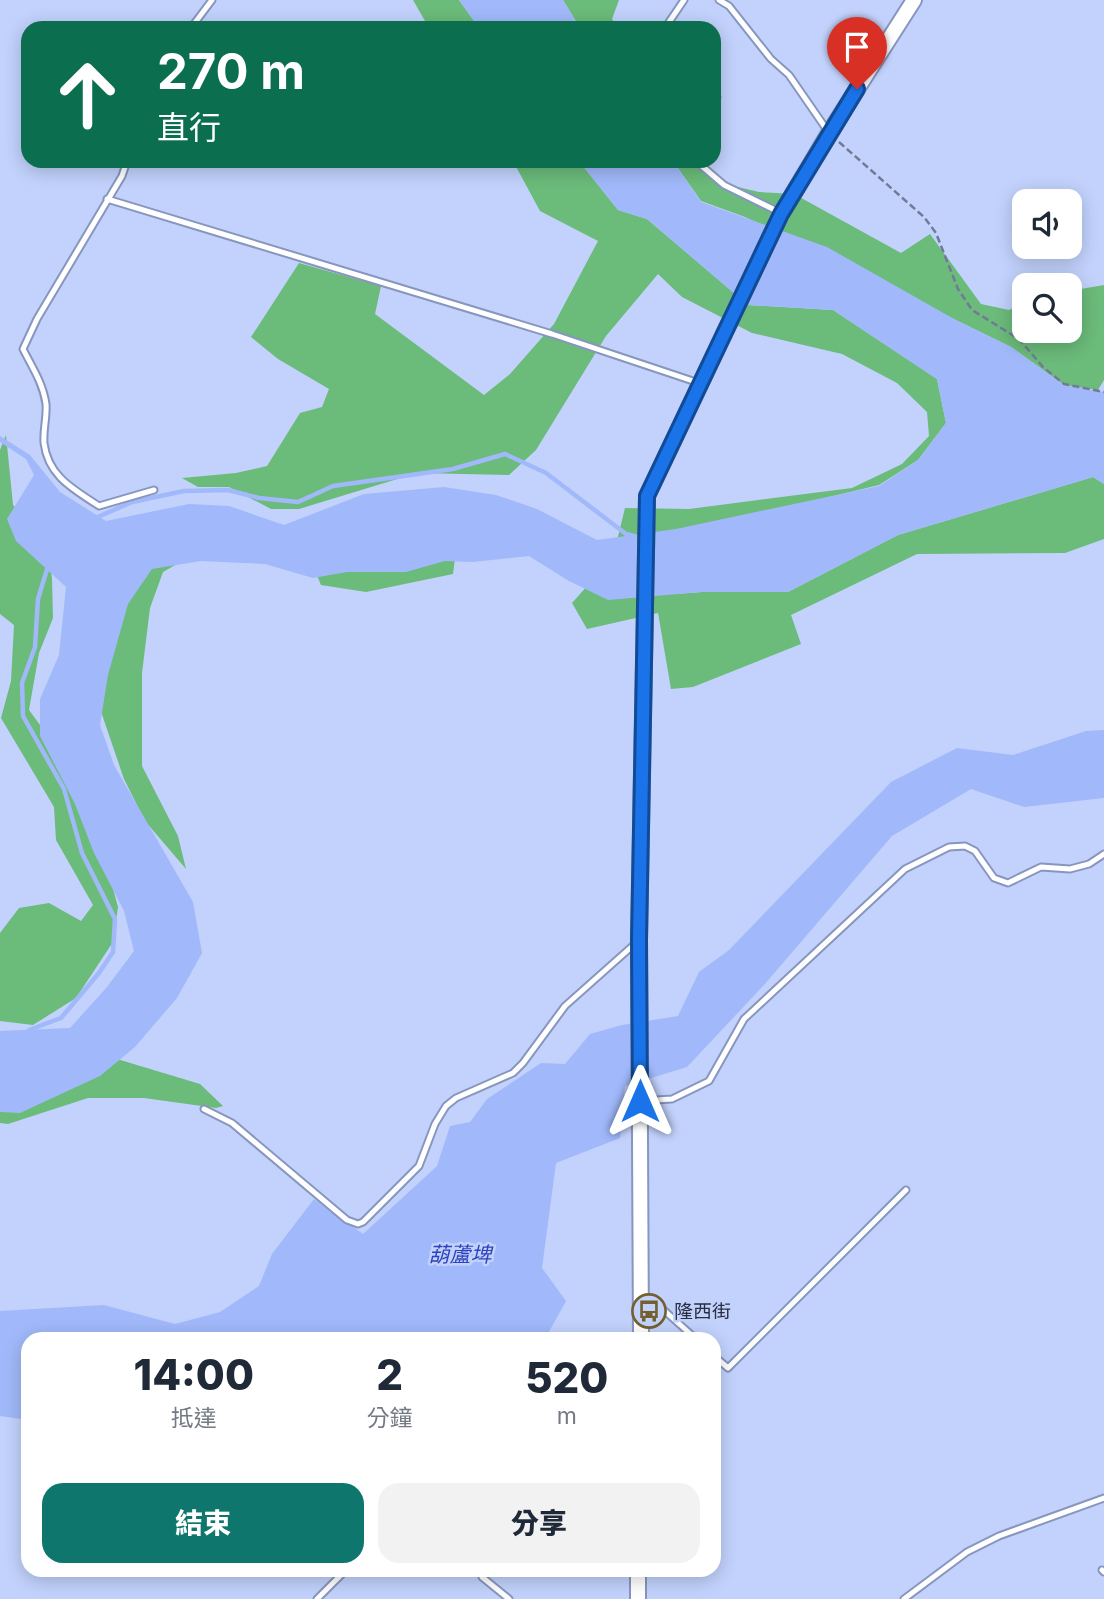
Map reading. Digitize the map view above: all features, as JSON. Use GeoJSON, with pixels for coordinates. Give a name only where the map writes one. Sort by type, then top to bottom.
{"type":"FeatureCollection","features":[{"type":"Feature","properties":{"kind":"street"},"geometry":{"type":"LineString","coordinates":[[641,1332],[639,940],[647,496],[781,214],[914,0]]}},
{"type":"Feature","properties":{"kind":"street"},"geometry":{"type":"LineString","coordinates":[[637,1599],[638,1577]]}},
{"type":"Feature","properties":{"kind":"lane"},"geometry":{"type":"LineString","coordinates":[[196,21],[212,0]]}},
{"type":"Feature","properties":{"kind":"lane"},"geometry":{"type":"LineString","coordinates":[[670,21],[684,0]]}},
{"type":"Feature","properties":{"kind":"lane"},"geometry":{"type":"LineString","coordinates":[[719,0],[730,3],[771,59],[789,75],[829,133]]}},
{"type":"Feature","properties":{"kind":"lane"},"geometry":{"type":"LineString","coordinates":[[125,168],[37,319],[23,349],[39,378],[46,405],[44,442],[50,466],[62,481],[99,506],[154,490]]}},
{"type":"Feature","properties":{"kind":"lane"},"geometry":{"type":"LineString","coordinates":[[704,168],[724,185],[781,214]]}},
{"type":"Feature","properties":{"kind":"lane"},"geometry":{"type":"LineString","coordinates":[[107,199],[552,334],[701,384]]}},
{"type":"Feature","properties":{"kind":"lane"},"geometry":{"type":"LineString","coordinates":[[640,1101],[672,1099],[709,1081],[744,1019],[905,869],[949,847],[965,846],[975,851],[994,878],[1008,883],[1041,867],[1070,869],[1089,864],[1104,854]]}},
{"type":"Feature","properties":{"kind":"lane"},"geometry":{"type":"LineString","coordinates":[[204,1109],[232,1123],[348,1220],[358,1224],[419,1166],[435,1124],[446,1106],[456,1098],[513,1073],[565,1006],[639,940]]}},
{"type":"Feature","properties":{"kind":"lane"},"geometry":{"type":"LineString","coordinates":[[721,1362],[728,1368],[906,1190]]}},
{"type":"Feature","properties":{"kind":"lane"},"geometry":{"type":"LineString","coordinates":[[641,1297],[657,1304],[688,1332]]}},
{"type":"Feature","properties":{"kind":"lane"},"geometry":{"type":"LineString","coordinates":[[904,1599],[967,1552],[999,1536],[1104,1499]]}},
{"type":"Feature","properties":{"kind":"lane"},"geometry":{"type":"LineString","coordinates":[[317,1599],[339,1577]]}},
{"type":"Feature","properties":{"kind":"lane"},"geometry":{"type":"LineString","coordinates":[[482,1577],[509,1599]]}},
{"type":"Feature","properties":{"kind":"path"},"geometry":{"type":"LineString","coordinates":[[829,133],[924,217],[936,233],[958,289],[972,310],[1019,339],[1044,368],[1064,384],[1104,392]]}},
{"type":"Feature","properties":{"kind":"green space"},"geometry":{"type":"Polygon","coordinates":[[[413,0],[459,0],[474,21],[425,21],[413,0]]]}},
{"type":"Feature","properties":{"kind":"green space"},"geometry":{"type":"Polygon","coordinates":[[[563,0],[619,0],[613,21],[576,21],[563,0]]]}},
{"type":"Feature","properties":{"kind":"green space"},"geometry":{"type":"Polygon","coordinates":[[[517,168],[585,168],[618,210],[647,219],[748,305],[833,310],[937,379],[946,423],[918,460],[879,485],[813,501],[676,594],[788,592],[898,535],[1093,477],[1104,484],[1104,539],[1065,553],[917,554],[791,615],[801,644],[693,687],[671,689],[658,613],[587,629],[572,603],[613,557],[625,508],[689,509],[852,488],[902,464],[929,436],[927,412],[897,383],[842,354],[752,333],[682,297],[658,274],[606,336],[536,450],[509,475],[417,473],[299,509],[271,509],[229,487],[198,487],[182,478],[236,473],[267,466],[300,413],[322,407],[329,389],[278,359],[251,337],[299,263],[381,286],[375,314],[484,395],[510,374],[554,324],[598,241],[540,211],[517,168]]]}},
{"type":"Feature","properties":{"kind":"green space"},"geometry":{"type":"Polygon","coordinates":[[[678,168],[709,168],[721,183],[759,192],[794,194],[901,253],[930,234],[981,304],[1012,309],[1012,343],[1082,343],[1082,289],[1104,285],[1104,380],[1098,390],[1064,385],[1011,347],[745,217],[701,201],[678,168]]]}},
{"type":"Feature","properties":{"kind":"green space"},"geometry":{"type":"Polygon","coordinates":[[[6,435],[13,505],[48,541],[52,579],[53,618],[39,653],[29,710],[54,744],[105,859],[118,907],[113,942],[76,998],[33,1025],[0,1021],[0,933],[19,908],[49,903],[81,921],[93,905],[56,840],[54,807],[1,718],[11,681],[14,625],[0,614],[0,450],[6,435]]]}},
{"type":"Feature","properties":{"kind":"green space"},"geometry":{"type":"Polygon","coordinates":[[[191,556],[163,572],[150,608],[142,673],[142,766],[178,836],[186,869],[145,821],[124,779],[94,691],[145,559],[191,556]]]}},
{"type":"Feature","properties":{"kind":"green space"},"geometry":{"type":"Polygon","coordinates":[[[455,558],[453,574],[366,592],[321,585],[314,568],[455,558]]]}},
{"type":"Feature","properties":{"kind":"green space"},"geometry":{"type":"Polygon","coordinates":[[[117,1059],[200,1084],[223,1106],[216,1108],[144,1098],[88,1098],[8,1124],[0,1123],[0,1079],[117,1059]]]}},
{"type":"Feature","properties":{"kind":"water"},"geometry":{"type":"Polygon","coordinates":[[[459,0],[563,0],[576,21],[474,21],[459,0]]]}},
{"type":"Feature","properties":{"kind":"water"},"geometry":{"type":"Polygon","coordinates":[[[585,168],[678,168],[701,202],[827,247],[954,319],[1011,347],[1064,385],[1104,392],[1104,484],[1093,477],[898,535],[788,592],[702,592],[608,600],[569,581],[529,556],[473,562],[445,561],[406,572],[347,572],[313,578],[265,564],[201,561],[152,569],[128,604],[108,675],[100,725],[114,765],[193,902],[202,953],[177,998],[135,1047],[100,1076],[20,1113],[0,1112],[0,1031],[70,1028],[107,987],[134,951],[124,911],[94,853],[75,804],[40,736],[40,699],[59,655],[66,587],[16,541],[7,519],[34,475],[26,459],[0,442],[0,436],[30,455],[60,492],[106,521],[189,504],[229,506],[284,525],[364,494],[444,487],[496,495],[537,509],[597,540],[676,529],[879,486],[918,460],[946,423],[937,379],[833,310],[748,305],[647,219],[618,210],[585,168]]]}},
{"type":"Feature","properties":{"kind":"water","name":"葫蘆埤"},"geometry":{"type":"Polygon","coordinates":[[[1104,730],[1104,798],[1024,807],[971,789],[892,836],[764,985],[687,1067],[625,1086],[620,1138],[556,1163],[542,1268],[566,1301],[549,1332],[21,1332],[21,1419],[0,1416],[0,1311],[104,1305],[175,1324],[220,1312],[259,1286],[272,1254],[314,1199],[363,1234],[437,1166],[450,1126],[470,1122],[487,1099],[541,1063],[565,1064],[590,1034],[622,1025],[678,1016],[699,972],[729,950],[891,782],[957,748],[1013,755],[1086,731],[1104,730]]]}},
{"type":"Feature","properties":{"kind":"waterway"},"geometry":{"type":"LineString","coordinates":[[93,519],[132,502],[184,491],[228,490],[259,498],[298,502],[333,486],[453,469],[505,454],[546,473],[626,534],[634,536]]}},
{"type":"Feature","properties":{"kind":"waterway"},"geometry":{"type":"LineString","coordinates":[[29,1030],[61,1018],[99,973],[113,952],[115,919],[82,853],[64,789],[23,716],[22,683],[35,647],[38,599],[48,566]]}},
{"type":"Feature","properties":{"kind":"place","name":"隆西街"},"geometry":{"type":"Point","coordinates":[649,1311]}},
{"type":"Feature","properties":{"kind":"route"},"geometry":{"type":"LineString","coordinates":[[640,1101],[639,940],[647,496],[781,214],[857,89]]}}]}
